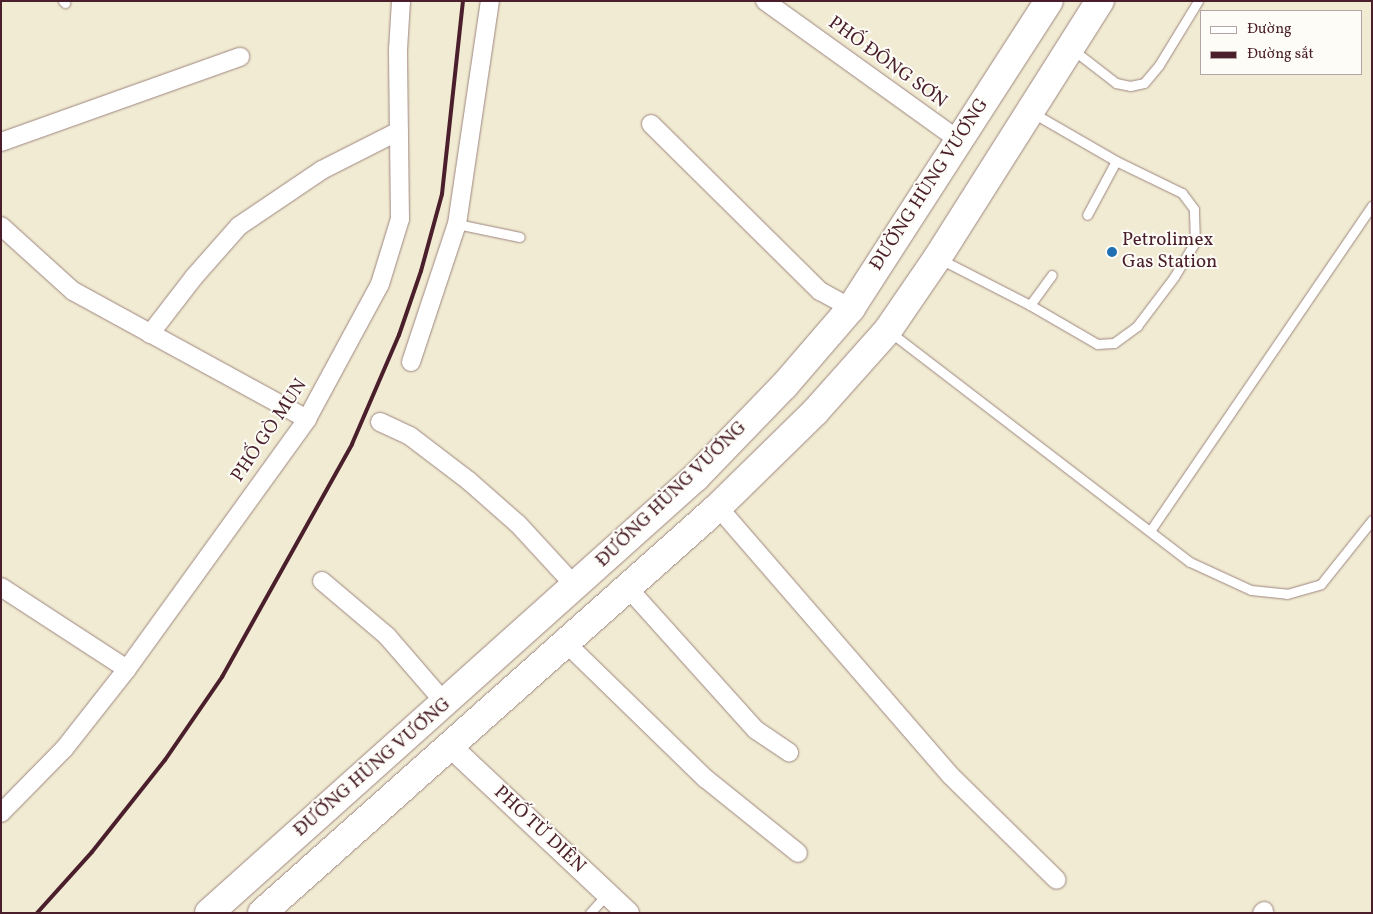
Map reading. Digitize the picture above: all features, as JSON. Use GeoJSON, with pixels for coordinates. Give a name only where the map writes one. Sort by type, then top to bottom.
{"type":"FeatureCollection","features":[{"type":"Feature","properties":{"kind":"highway","name":"ĐƯỜNG HÙNG VƯƠNG"},"geometry":{"type":"LineString","coordinates":[[209,913],[446,704],[696,477],[784,386],[851,308],[960,141],[1048,1]]}},
{"type":"Feature","properties":{"kind":"highway","name":"ĐƯỜNG HÙNG VƯƠNG"},"geometry":{"type":"LineString","coordinates":[[262,913],[718,508],[815,412],[888,330],[938,257],[1100,1]]}},
{"type":"Feature","properties":{"kind":"street","name":"PHỐ GÒ MUN"},"geometry":{"type":"LineString","coordinates":[[1,813],[64,750],[127,669],[308,419],[380,284],[400,219],[401,1]]}},
{"type":"Feature","properties":{"kind":"street"},"geometry":{"type":"LineString","coordinates":[[411,362],[457,224],[490,1]]}},
{"type":"Feature","properties":{"kind":"street","name":"PHỐ ĐÔNG SƠN"},"geometry":{"type":"LineString","coordinates":[[765,1],[960,141]]}},
{"type":"Feature","properties":{"kind":"street"},"geometry":{"type":"LineString","coordinates":[[1,142],[240,57]]}},
{"type":"Feature","properties":{"kind":"street"},"geometry":{"type":"LineString","coordinates":[[650,124],[820,291],[851,308]]}},
{"type":"Feature","properties":{"kind":"street"},"geometry":{"type":"LineString","coordinates":[[150,334],[194,277],[239,226],[322,170],[399,131]]}},
{"type":"Feature","properties":{"kind":"street"},"geometry":{"type":"LineString","coordinates":[[1,226],[73,291],[308,419]]}},
{"type":"Feature","properties":{"kind":"street"},"geometry":{"type":"LineString","coordinates":[[380,422],[410,436],[469,481],[518,524],[575,586]]}},
{"type":"Feature","properties":{"kind":"street"},"geometry":{"type":"LineString","coordinates":[[718,508],[951,776],[1057,880]]}},
{"type":"Feature","properties":{"kind":"street"},"geometry":{"type":"LineString","coordinates":[[322,581],[387,636],[446,704]]}},
{"type":"Feature","properties":{"kind":"street"},"geometry":{"type":"LineString","coordinates":[[1,588],[127,669]]}},
{"type":"Feature","properties":{"kind":"street"},"geometry":{"type":"LineString","coordinates":[[628,588],[756,730],[789,752]]}},
{"type":"Feature","properties":{"kind":"street"},"geometry":{"type":"LineString","coordinates":[[566,643],[706,779],[798,853]]}},
{"type":"Feature","properties":{"kind":"street","name":"PHỐ TỪ DIÊN"},"geometry":{"type":"LineString","coordinates":[[450,746],[628,913]]}},
{"type":"Feature","properties":{"kind":"lane"},"geometry":{"type":"LineString","coordinates":[[1070,48],[1116,83],[1130,86],[1144,83],[1160,65],[1198,1]]}},
{"type":"Feature","properties":{"kind":"lane"},"geometry":{"type":"LineString","coordinates":[[938,257],[1030,305],[1097,344],[1114,342],[1137,326],[1174,277],[1195,242],[1194,209],[1182,193],[1116,161],[1031,112]]}},
{"type":"Feature","properties":{"kind":"lane"},"geometry":{"type":"LineString","coordinates":[[1087,215],[1116,161]]}},
{"type":"Feature","properties":{"kind":"lane"},"geometry":{"type":"LineString","coordinates":[[1150,531],[1372,205]]}},
{"type":"Feature","properties":{"kind":"lane"},"geometry":{"type":"LineString","coordinates":[[457,224],[520,237]]}},
{"type":"Feature","properties":{"kind":"lane"},"geometry":{"type":"LineString","coordinates":[[1030,305],[1052,275]]}},
{"type":"Feature","properties":{"kind":"lane"},"geometry":{"type":"LineString","coordinates":[[888,330],[1190,562],[1251,590],[1287,594],[1321,584],[1372,520]]}},
{"type":"Feature","properties":{"kind":"lane"},"geometry":{"type":"LineString","coordinates":[[590,913],[607,894]]}},
{"type":"Feature","properties":{"kind":"railway"},"geometry":{"type":"LineString","coordinates":[[37,913],[92,852],[165,760],[222,677],[352,444],[399,335],[421,271],[442,194],[463,1]]}},
{"type":"Feature","properties":{"kind":"place","name":"Petrolimex Gas Station"},"geometry":{"type":"Point","coordinates":[1112,252]}}]}
